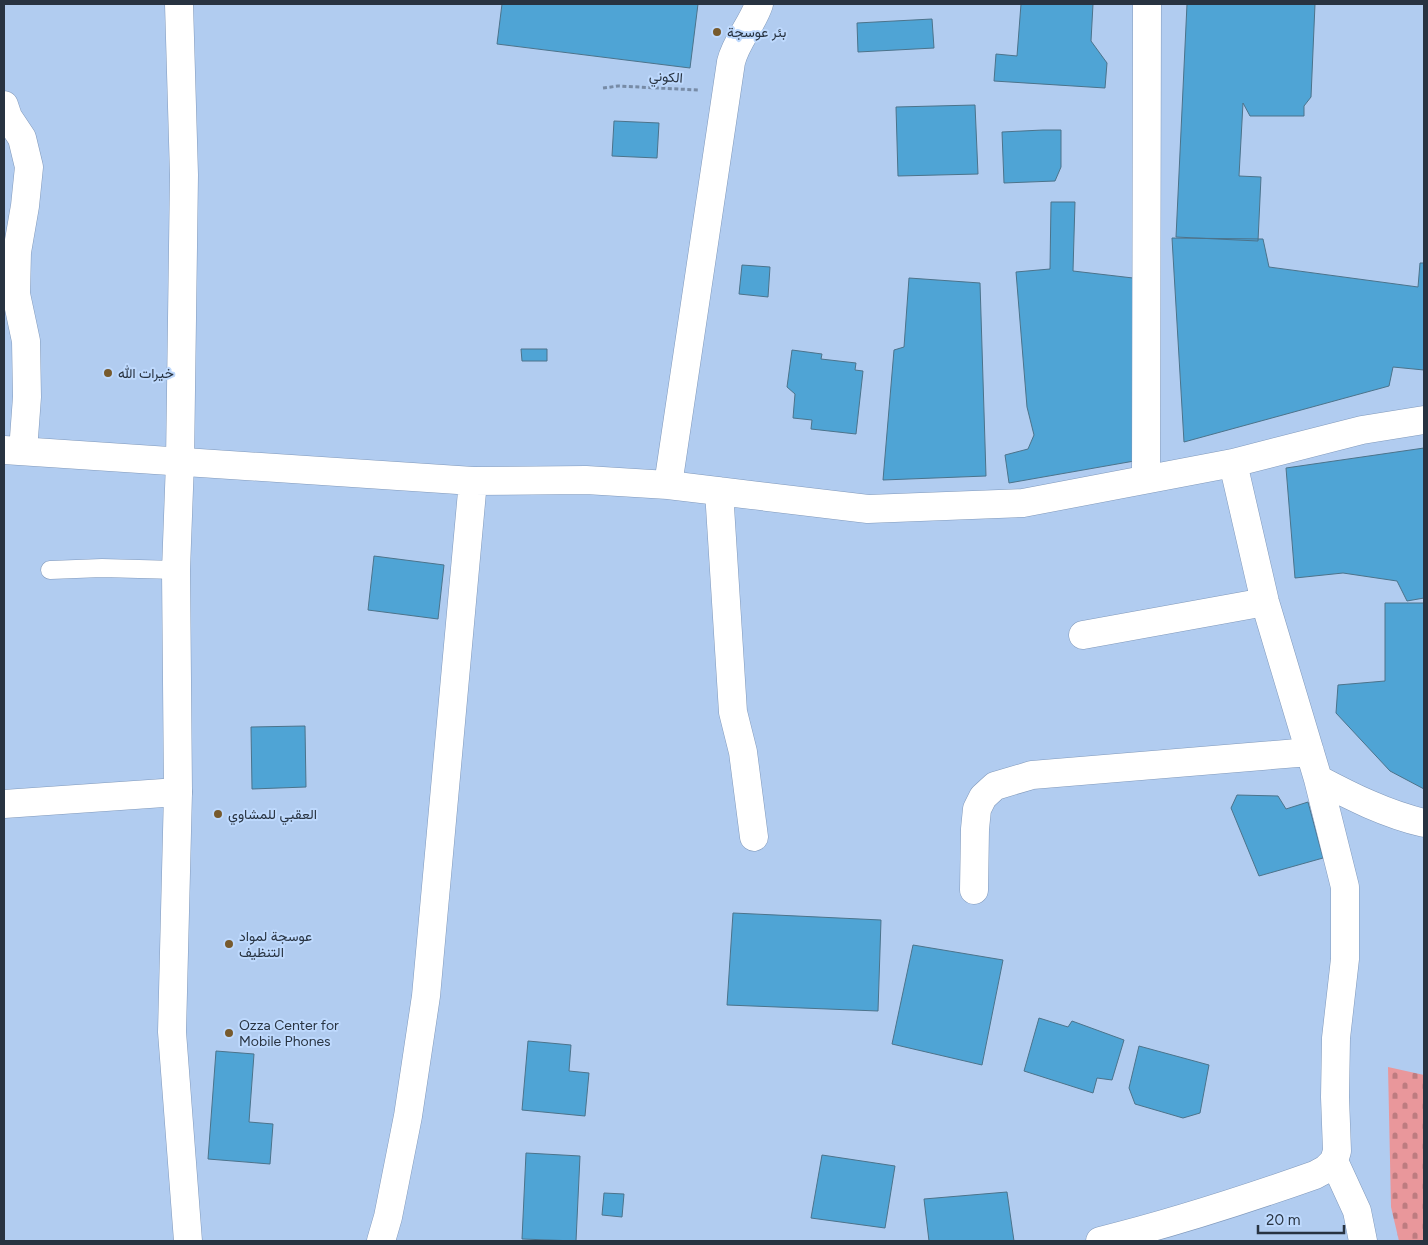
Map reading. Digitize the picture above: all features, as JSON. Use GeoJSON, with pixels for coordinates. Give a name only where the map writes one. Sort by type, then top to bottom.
{"type":"FeatureCollection","features":[{"type":"Feature","properties":{"kind":"street"},"geometry":{"type":"LineString","coordinates":[[179,4],[184,175],[180,462],[176,570],[178,792],[172,1032],[188,1241]]}},
{"type":"Feature","properties":{"kind":"street"},"geometry":{"type":"LineString","coordinates":[[668,485],[733,53],[751,24],[759,4]]}},
{"type":"Feature","properties":{"kind":"street"},"geometry":{"type":"LineString","coordinates":[[1146,478],[1147,4]]}},
{"type":"Feature","properties":{"kind":"street"},"geometry":{"type":"LineString","coordinates":[[5,113],[22,138],[29,167],[25,206],[16,252],[16,294],[26,341],[27,397],[13,451],[473,480],[586,480],[668,485],[868,509],[1023,503],[1146,478],[1233,463],[1362,430],[1424,420]]}},
{"type":"Feature","properties":{"kind":"street"},"geometry":{"type":"LineString","coordinates":[[1233,463],[1265,602],[1318,779],[1345,887],[1345,959],[1336,1038],[1335,1097],[1337,1141],[1334,1161],[1357,1211],[1363,1241]]}},
{"type":"Feature","properties":{"kind":"street"},"geometry":{"type":"LineString","coordinates":[[381,1241],[388,1217],[408,1116],[426,996],[473,480]]}},
{"type":"Feature","properties":{"kind":"street"},"geometry":{"type":"LineString","coordinates":[[719,491],[733,712],[743,752],[754,837]]}},
{"type":"Feature","properties":{"kind":"street"},"geometry":{"type":"LineString","coordinates":[[1083,635],[1265,602]]}},
{"type":"Feature","properties":{"kind":"street"},"geometry":{"type":"LineString","coordinates":[[974,890],[977,809],[983,797],[996,786],[1032,775],[1310,752]]}},
{"type":"Feature","properties":{"kind":"street"},"geometry":{"type":"LineString","coordinates":[[1318,779],[1357,800],[1400,817],[1424,823]]}},
{"type":"Feature","properties":{"kind":"street"},"geometry":{"type":"LineString","coordinates":[[4,804],[178,792]]}},
{"type":"Feature","properties":{"kind":"street"},"geometry":{"type":"LineString","coordinates":[[1100,1241],[1142,1231],[1241,1201],[1315,1175],[1326,1169],[1334,1161]]}},
{"type":"Feature","properties":{"kind":"lane"},"geometry":{"type":"LineString","coordinates":[[50,570],[102,568],[176,570]]}},
{"type":"Feature","properties":{"kind":"path","name":"الكوني"},"geometry":{"type":"LineString","coordinates":[[603,88],[618,86],[650,87],[726,94]]}},
{"type":"Feature","properties":{"kind":"green space"},"geometry":{"type":"Polygon","coordinates":[[[1388,1067],[1424,1075],[1424,1241],[1399,1241],[1391,1207],[1388,1067]]]}},
{"type":"Feature","properties":{"kind":"building"},"geometry":{"type":"Polygon","coordinates":[[[502,4],[698,4],[690,68],[497,44],[502,4]]]}},
{"type":"Feature","properties":{"kind":"building"},"geometry":{"type":"Polygon","coordinates":[[[1021,4],[1093,4],[1091,41],[1107,63],[1105,88],[994,81],[996,54],[1017,56],[1021,4]]]}},
{"type":"Feature","properties":{"kind":"building"},"geometry":{"type":"Polygon","coordinates":[[[1187,4],[1315,4],[1311,97],[1304,106],[1304,116],[1250,116],[1243,103],[1239,176],[1261,177],[1258,241],[1176,237],[1187,4]]]}},
{"type":"Feature","properties":{"kind":"building"},"geometry":{"type":"Polygon","coordinates":[[[932,19],[934,48],[858,52],[857,23],[932,19]]]}},
{"type":"Feature","properties":{"kind":"building"},"geometry":{"type":"Polygon","coordinates":[[[975,105],[978,174],[898,176],[896,107],[975,105]]]}},
{"type":"Feature","properties":{"kind":"building"},"geometry":{"type":"Polygon","coordinates":[[[614,121],[659,123],[657,158],[612,156],[614,121]]]}},
{"type":"Feature","properties":{"kind":"building"},"geometry":{"type":"Polygon","coordinates":[[[1061,130],[1061,167],[1055,181],[1004,183],[1002,132],[1061,130]]]}},
{"type":"Feature","properties":{"kind":"building"},"geometry":{"type":"Polygon","coordinates":[[[1051,202],[1075,202],[1073,271],[1133,278],[1140,460],[1009,483],[1005,455],[1028,449],[1034,435],[1027,407],[1016,272],[1050,269],[1051,202]]]}},
{"type":"Feature","properties":{"kind":"building"},"geometry":{"type":"Polygon","coordinates":[[[1172,238],[1263,239],[1269,267],[1418,287],[1420,263],[1424,263],[1424,370],[1393,367],[1389,386],[1184,442],[1172,238]]]}},
{"type":"Feature","properties":{"kind":"building"},"geometry":{"type":"Polygon","coordinates":[[[742,265],[770,267],[768,297],[739,294],[742,265]]]}},
{"type":"Feature","properties":{"kind":"building"},"geometry":{"type":"Polygon","coordinates":[[[909,278],[980,283],[986,476],[883,480],[894,350],[904,347],[909,278]]]}},
{"type":"Feature","properties":{"kind":"building"},"geometry":{"type":"Polygon","coordinates":[[[521,349],[547,349],[547,361],[522,361],[521,349]]]}},
{"type":"Feature","properties":{"kind":"building"},"geometry":{"type":"Polygon","coordinates":[[[792,350],[822,354],[821,359],[856,363],[855,370],[863,371],[856,434],[811,429],[812,420],[793,418],[795,394],[787,387],[792,350]]]}},
{"type":"Feature","properties":{"kind":"building"},"geometry":{"type":"Polygon","coordinates":[[[1424,448],[1424,598],[1407,601],[1397,581],[1343,573],[1295,578],[1286,468],[1424,448]]]}},
{"type":"Feature","properties":{"kind":"building"},"geometry":{"type":"Polygon","coordinates":[[[374,556],[444,565],[438,619],[368,610],[374,556]]]}},
{"type":"Feature","properties":{"kind":"building"},"geometry":{"type":"Polygon","coordinates":[[[1385,603],[1424,603],[1424,789],[1390,771],[1336,713],[1338,685],[1385,681],[1385,603]]]}},
{"type":"Feature","properties":{"kind":"building"},"geometry":{"type":"Polygon","coordinates":[[[305,726],[306,787],[252,789],[251,727],[305,726]]]}},
{"type":"Feature","properties":{"kind":"building"},"geometry":{"type":"Polygon","coordinates":[[[1237,795],[1278,796],[1286,809],[1308,802],[1323,858],[1259,876],[1231,808],[1237,795]]]}},
{"type":"Feature","properties":{"kind":"building"},"geometry":{"type":"Polygon","coordinates":[[[733,913],[881,920],[878,1011],[727,1005],[733,913]]]}},
{"type":"Feature","properties":{"kind":"building"},"geometry":{"type":"Polygon","coordinates":[[[913,945],[1003,960],[982,1065],[892,1044],[913,945]]]}},
{"type":"Feature","properties":{"kind":"building"},"geometry":{"type":"Polygon","coordinates":[[[1039,1018],[1068,1027],[1072,1021],[1124,1040],[1112,1080],[1097,1078],[1093,1093],[1024,1071],[1039,1018]]]}},
{"type":"Feature","properties":{"kind":"building"},"geometry":{"type":"Polygon","coordinates":[[[528,1041],[571,1045],[569,1071],[589,1073],[585,1116],[522,1110],[528,1041]]]}},
{"type":"Feature","properties":{"kind":"building"},"geometry":{"type":"Polygon","coordinates":[[[1139,1046],[1209,1065],[1200,1113],[1183,1118],[1135,1104],[1129,1088],[1139,1046]]]}},
{"type":"Feature","properties":{"kind":"building"},"geometry":{"type":"Polygon","coordinates":[[[216,1051],[254,1054],[249,1122],[273,1124],[270,1164],[208,1159],[216,1051]]]}},
{"type":"Feature","properties":{"kind":"building"},"geometry":{"type":"Polygon","coordinates":[[[526,1153],[580,1156],[576,1241],[522,1239],[526,1153]]]}},
{"type":"Feature","properties":{"kind":"building"},"geometry":{"type":"Polygon","coordinates":[[[822,1155],[895,1166],[885,1228],[811,1218],[822,1155]]]}},
{"type":"Feature","properties":{"kind":"building"},"geometry":{"type":"Polygon","coordinates":[[[1007,1192],[1014,1241],[929,1241],[924,1199],[1007,1192]]]}},
{"type":"Feature","properties":{"kind":"building"},"geometry":{"type":"Polygon","coordinates":[[[604,1193],[624,1194],[622,1217],[602,1215],[604,1193]]]}},
{"type":"Feature","properties":{"kind":"place","name":"بئر عوسجة"},"geometry":{"type":"Point","coordinates":[717,32]}},
{"type":"Feature","properties":{"kind":"place","name":"خيرات الله"},"geometry":{"type":"Point","coordinates":[108,373]}},
{"type":"Feature","properties":{"kind":"place","name":"العقبي للمشاوي"},"geometry":{"type":"Point","coordinates":[218,814]}},
{"type":"Feature","properties":{"kind":"place","name":"عوسجة لمواد التنظيف"},"geometry":{"type":"Point","coordinates":[229,944]}},
{"type":"Feature","properties":{"kind":"place","name":"Ozza Center for Mobile Phones"},"geometry":{"type":"Point","coordinates":[229,1033]}}]}
